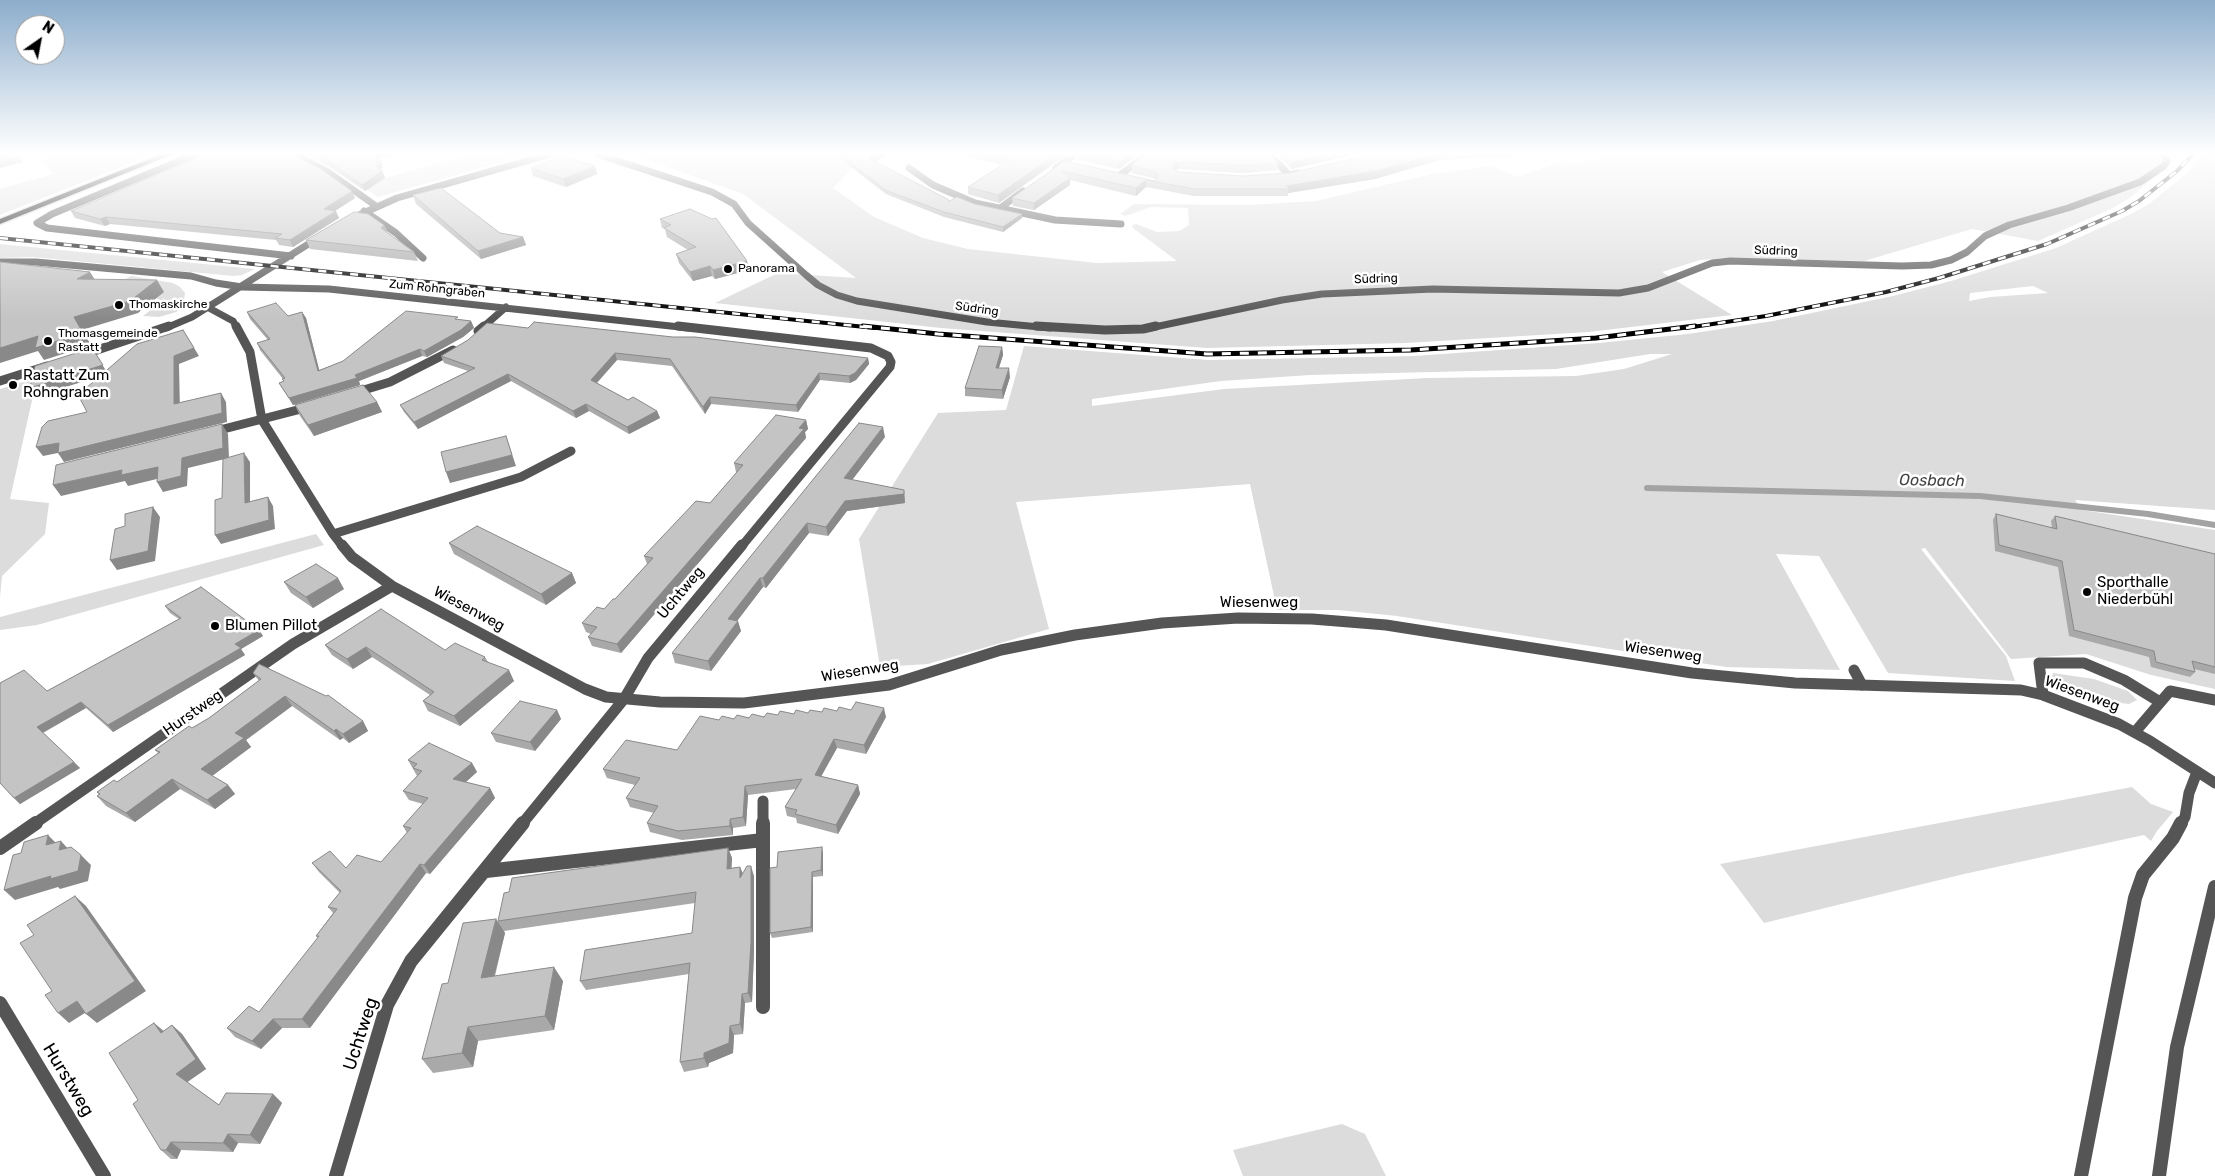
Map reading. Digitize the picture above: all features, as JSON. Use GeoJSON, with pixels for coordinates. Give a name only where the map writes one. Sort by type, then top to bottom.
{"type":"FeatureCollection","features":[{"type":"Feature","properties":{"kind":"main road"},"geometry":{"type":"LineString","coordinates":[[0,222],[33,209]]}},
{"type":"Feature","properties":{"kind":"street"},"geometry":{"type":"LineString","coordinates":[[66,209],[37,223],[47,228],[291,256]]}},
{"type":"Feature","properties":{"kind":"street"},"geometry":{"type":"LineString","coordinates":[[342,222],[369,209]]}},
{"type":"Feature","properties":{"kind":"street","name":"Südring"},"geometry":{"type":"LineString","coordinates":[[738,209],[748,223],[818,285],[837,295],[857,301],[934,314],[1067,330],[1143,329],[1322,294],[1433,289],[1619,293],[1648,288],[1712,264],[1730,261],[1902,266],[1931,265],[1951,260],[1968,252],[1985,236],[2009,225],[2065,209]]}},
{"type":"Feature","properties":{"kind":"street"},"geometry":{"type":"LineString","coordinates":[[1003,209],[1055,220],[1121,224]]}},
{"type":"Feature","properties":{"kind":"street"},"geometry":{"type":"LineString","coordinates":[[364,211],[396,233],[423,258]]}},
{"type":"Feature","properties":{"kind":"street"},"geometry":{"type":"LineString","coordinates":[[77,357],[155,332],[209,308],[328,232]]}},
{"type":"Feature","properties":{"kind":"street","name":"Zum Rohngraben"},"geometry":{"type":"LineString","coordinates":[[0,262],[36,262],[191,276],[216,283],[242,287],[284,290],[329,289],[871,348]]}},
{"type":"Feature","properties":{"kind":"street"},"geometry":{"type":"LineString","coordinates":[[473,336],[506,307]]}},
{"type":"Feature","properties":{"kind":"street","name":"Wiesenweg"},"geometry":{"type":"LineString","coordinates":[[209,308],[233,322],[250,352],[262,420],[333,534],[352,557],[392,586],[585,689],[606,697],[624,700],[744,703],[889,684],[1001,650],[1076,635],[1162,623],[1238,618],[1312,620],[1386,626],[1692,673],[1795,683],[2021,690],[2043,695],[2135,732],[2215,783]]}},
{"type":"Feature","properties":{"kind":"street"},"geometry":{"type":"LineString","coordinates":[[346,396],[390,382],[440,358],[460,346]]}},
{"type":"Feature","properties":{"kind":"street","name":"Uchtweg"},"geometry":{"type":"LineString","coordinates":[[336,1176],[387,1005],[411,961],[624,700],[648,658],[890,367],[891,362],[888,356],[871,348]]}},
{"type":"Feature","properties":{"kind":"street"},"geometry":{"type":"LineString","coordinates":[[0,381],[59,362]]}},
{"type":"Feature","properties":{"kind":"street"},"geometry":{"type":"LineString","coordinates":[[200,435],[319,404]]}},
{"type":"Feature","properties":{"kind":"street"},"geometry":{"type":"LineString","coordinates":[[333,534],[521,478],[571,451]]}},
{"type":"Feature","properties":{"kind":"street","name":"Hurstweg"},"geometry":{"type":"LineString","coordinates":[[0,848],[293,644],[392,586]]}},
{"type":"Feature","properties":{"kind":"street"},"geometry":{"type":"LineString","coordinates":[[2043,695],[2039,663],[2084,663],[2124,680],[2160,702]]}},
{"type":"Feature","properties":{"kind":"street"},"geometry":{"type":"LineString","coordinates":[[1854,670],[1862,684]]}},
{"type":"Feature","properties":{"kind":"street"},"geometry":{"type":"LineString","coordinates":[[2135,732],[2170,691],[2215,700]]}},
{"type":"Feature","properties":{"kind":"street"},"geometry":{"type":"LineString","coordinates":[[2081,1176],[2135,898],[2143,875],[2173,838],[2185,817],[2189,793],[2197,772]]}},
{"type":"Feature","properties":{"kind":"street"},"geometry":{"type":"LineString","coordinates":[[762,1007],[764,801]]}},
{"type":"Feature","properties":{"kind":"street"},"geometry":{"type":"LineString","coordinates":[[486,871],[763,840]]}},
{"type":"Feature","properties":{"kind":"street"},"geometry":{"type":"LineString","coordinates":[[2160,1176],[2177,1047],[2215,887]]}},
{"type":"Feature","properties":{"kind":"street","name":"Hurstweg"},"geometry":{"type":"LineString","coordinates":[[0,1002],[104,1176]]}},
{"type":"Feature","properties":{"kind":"shaded area"},"geometry":{"type":"Polygon","coordinates":[[[0,209],[15,209],[0,215],[0,209]]]}},
{"type":"Feature","properties":{"kind":"shaded area"},"geometry":{"type":"Polygon","coordinates":[[[763,209],[863,209],[874,217],[923,238],[968,249],[1097,263],[1177,261],[1133,228],[1132,225],[1136,224],[1157,232],[1179,231],[1189,225],[1188,209],[2111,209],[2038,241],[1972,229],[1864,261],[1726,258],[1700,260],[1662,272],[1732,315],[1589,332],[1406,343],[1207,348],[941,328],[715,303],[778,273],[856,278],[763,209]]]}},
{"type":"Feature","properties":{"kind":"shaded area"},"geometry":{"type":"Polygon","coordinates":[[[1127,209],[1146,209],[1125,216],[1120,214],[1127,209]]]}},
{"type":"Feature","properties":{"kind":"shaded area"},"geometry":{"type":"Polygon","coordinates":[[[2140,209],[2215,209],[2215,510],[2075,500],[2082,510],[2215,530],[2215,689],[2151,675],[2086,654],[2011,659],[1925,548],[1921,549],[2006,656],[2015,681],[1888,673],[1819,556],[1776,554],[1840,670],[1726,667],[1397,616],[1338,610],[1277,610],[1250,484],[1016,502],[1049,629],[928,664],[880,667],[859,539],[938,413],[1006,410],[1024,346],[1208,360],[1414,356],[1599,343],[1688,334],[1773,321],[1893,296],[1951,281],[2056,248],[2140,209]],[[2033,286],[1970,293],[1969,301],[1990,297],[2048,293],[2033,286]],[[1650,354],[1556,369],[1310,375],[1221,381],[1092,399],[1092,406],[1224,389],[1427,378],[1576,376],[1624,369],[1672,354],[1650,354]]]}},
{"type":"Feature","properties":{"kind":"shaded area"},"geometry":{"type":"Polygon","coordinates":[[[0,244],[255,269],[242,275],[234,276],[33,257],[0,258],[0,244]]]}},
{"type":"Feature","properties":{"kind":"shaded area"},"geometry":{"type":"Polygon","coordinates":[[[131,276],[173,283],[180,287],[185,293],[183,307],[176,312],[159,317],[143,316],[162,301],[156,298],[57,319],[131,276]]]}},
{"type":"Feature","properties":{"kind":"shaded area"},"geometry":{"type":"Polygon","coordinates":[[[37,378],[10,499],[49,503],[45,534],[2,576],[0,597],[0,389],[37,378]]]}},
{"type":"Feature","properties":{"kind":"shaded area"},"geometry":{"type":"Polygon","coordinates":[[[316,534],[324,545],[37,625],[0,630],[0,617],[316,534]]]}},
{"type":"Feature","properties":{"kind":"shaded area"},"geometry":{"type":"Polygon","coordinates":[[[2053,673],[2094,679],[2128,691],[2137,700],[2129,704],[2112,702],[2059,688],[2051,680],[2053,673]]]}},
{"type":"Feature","properties":{"kind":"shaded area"},"geometry":{"type":"Polygon","coordinates":[[[2132,787],[2151,804],[2173,812],[2151,841],[2144,835],[1964,874],[1764,923],[1720,864],[2132,787]]]}},
{"type":"Feature","properties":{"kind":"shaded area"},"geometry":{"type":"Polygon","coordinates":[[[1342,1124],[1365,1134],[1386,1176],[1243,1176],[1233,1150],[1342,1124]]]}},
{"type":"Feature","properties":{"kind":"building"},"geometry":{"type":"Polygon","coordinates":[[[76,209],[324,209],[336,211],[290,240],[275,238],[282,234],[106,217],[100,219],[71,211],[76,209]]]}},
{"type":"Feature","properties":{"kind":"building"},"geometry":{"type":"Polygon","coordinates":[[[429,209],[468,209],[500,233],[523,237],[478,251],[429,209]]]}},
{"type":"Feature","properties":{"kind":"building"},"geometry":{"type":"Polygon","coordinates":[[[690,209],[712,219],[716,218],[747,261],[713,270],[710,266],[690,272],[676,254],[696,247],[664,228],[671,225],[660,219],[690,209]]]}},
{"type":"Feature","properties":{"kind":"building"},"geometry":{"type":"Polygon","coordinates":[[[936,209],[997,209],[1022,214],[1003,227],[936,209]]]}},
{"type":"Feature","properties":{"kind":"building"},"geometry":{"type":"Polygon","coordinates":[[[354,212],[368,214],[384,225],[381,228],[414,252],[306,240],[354,212]]]}},
{"type":"Feature","properties":{"kind":"building"},"geometry":{"type":"Polygon","coordinates":[[[0,262],[90,272],[77,279],[157,280],[130,301],[74,317],[83,333],[35,348],[38,336],[0,348],[0,262]]]}},
{"type":"Feature","properties":{"kind":"building"},"geometry":{"type":"Polygon","coordinates":[[[276,303],[288,316],[302,312],[318,371],[343,361],[406,311],[458,317],[455,319],[471,321],[461,330],[424,351],[420,349],[355,375],[357,378],[289,398],[279,383],[284,381],[282,379],[285,378],[257,343],[270,339],[247,312],[276,303]]]}},
{"type":"Feature","properties":{"kind":"building"},"geometry":{"type":"Polygon","coordinates":[[[534,322],[673,337],[695,337],[868,358],[855,373],[849,376],[819,373],[796,405],[710,397],[703,407],[670,359],[615,353],[591,380],[628,400],[633,397],[657,411],[627,427],[586,404],[573,411],[508,374],[414,422],[400,405],[475,368],[441,356],[468,340],[487,323],[528,328],[534,322]]]}},
{"type":"Feature","properties":{"kind":"building"},"geometry":{"type":"Polygon","coordinates":[[[183,330],[194,348],[174,356],[174,404],[221,393],[222,413],[58,453],[59,443],[36,447],[42,427],[48,421],[87,412],[78,395],[137,344],[183,330]]]}},
{"type":"Feature","properties":{"kind":"building"},"geometry":{"type":"Polygon","coordinates":[[[979,346],[1002,347],[996,368],[1009,368],[1002,390],[965,388],[979,346]]]}},
{"type":"Feature","properties":{"kind":"building"},"geometry":{"type":"Polygon","coordinates":[[[92,348],[103,365],[30,388],[35,366],[92,348]]]}},
{"type":"Feature","properties":{"kind":"building"},"geometry":{"type":"Polygon","coordinates":[[[363,385],[377,402],[308,425],[295,405],[363,385]]]}},
{"type":"Feature","properties":{"kind":"building"},"geometry":{"type":"Polygon","coordinates":[[[776,415],[806,420],[799,428],[804,429],[617,644],[588,637],[597,627],[582,623],[597,607],[604,609],[615,599],[653,558],[644,556],[696,501],[710,503],[743,465],[734,463],[776,415]]]}},
{"type":"Feature","properties":{"kind":"building"},"geometry":{"type":"Polygon","coordinates":[[[859,423],[883,427],[844,478],[904,490],[904,494],[845,501],[826,527],[807,523],[728,619],[738,621],[708,661],[672,653],[859,423]]]}},
{"type":"Feature","properties":{"kind":"building"},"geometry":{"type":"Polygon","coordinates":[[[222,424],[223,448],[182,458],[181,476],[157,482],[158,467],[121,475],[122,470],[53,485],[56,465],[222,424]]]}},
{"type":"Feature","properties":{"kind":"building"},"geometry":{"type":"Polygon","coordinates":[[[506,436],[512,455],[446,472],[441,452],[506,436]]]}},
{"type":"Feature","properties":{"kind":"building"},"geometry":{"type":"Polygon","coordinates":[[[244,453],[245,503],[268,497],[269,520],[215,535],[215,500],[222,498],[223,459],[244,453]]]}},
{"type":"Feature","properties":{"kind":"building"},"geometry":{"type":"Polygon","coordinates":[[[153,507],[148,551],[110,560],[115,529],[125,526],[125,514],[153,507]]]}},
{"type":"Feature","properties":{"kind":"building"},"geometry":{"type":"Polygon","coordinates":[[[1996,514],[2057,529],[2055,516],[2215,554],[2215,667],[2192,661],[2195,672],[2156,662],[2154,651],[2074,630],[2062,561],[1999,545],[1996,514]]]}},
{"type":"Feature","properties":{"kind":"building"},"geometry":{"type":"Polygon","coordinates":[[[477,526],[572,573],[541,594],[449,543],[477,526]]]}},
{"type":"Feature","properties":{"kind":"building"},"geometry":{"type":"Polygon","coordinates":[[[316,564],[338,578],[306,597],[284,582],[316,564]]]}},
{"type":"Feature","properties":{"kind":"building"},"geometry":{"type":"Polygon","coordinates":[[[201,587],[259,630],[235,644],[241,648],[108,725],[81,702],[37,727],[74,762],[14,798],[0,783],[0,683],[24,670],[47,691],[181,618],[165,606],[201,587]]]}},
{"type":"Feature","properties":{"kind":"building"},"geometry":{"type":"Polygon","coordinates":[[[381,609],[445,650],[455,643],[485,657],[482,660],[509,670],[454,716],[423,701],[434,692],[366,647],[347,659],[325,645],[381,609]]]}},
{"type":"Feature","properties":{"kind":"building"},"geometry":{"type":"Polygon","coordinates":[[[259,664],[326,696],[328,695],[363,721],[343,734],[336,729],[334,731],[285,696],[235,733],[244,738],[201,769],[228,785],[207,800],[172,779],[126,813],[97,796],[100,794],[97,792],[114,780],[117,782],[160,752],[155,750],[189,726],[192,728],[209,718],[261,679],[253,673],[259,664]]]}},
{"type":"Feature","properties":{"kind":"building"},"geometry":{"type":"Polygon","coordinates":[[[520,701],[557,710],[530,742],[491,733],[520,701]]]}},
{"type":"Feature","properties":{"kind":"building"},"geometry":{"type":"Polygon","coordinates":[[[856,702],[884,708],[864,745],[834,739],[815,775],[858,785],[836,825],[795,814],[797,810],[785,807],[802,779],[745,786],[743,817],[730,819],[730,826],[678,831],[647,823],[658,806],[626,798],[640,778],[603,769],[626,740],[677,750],[700,716],[719,720],[722,716],[734,719],[737,715],[749,718],[752,714],[764,717],[767,713],[778,715],[780,711],[794,714],[796,710],[808,713],[810,710],[822,712],[824,708],[837,711],[839,707],[851,710],[856,702]]]}},
{"type":"Feature","properties":{"kind":"building"},"geometry":{"type":"Polygon","coordinates":[[[429,743],[472,763],[453,779],[490,788],[424,865],[420,864],[302,1019],[273,1019],[252,1041],[227,1028],[249,1006],[259,1012],[319,936],[316,936],[337,909],[328,907],[341,891],[312,863],[330,851],[346,868],[357,855],[381,862],[411,828],[403,826],[428,798],[403,791],[422,771],[413,768],[417,764],[408,760],[429,743]]]}},
{"type":"Feature","properties":{"kind":"building"},"geometry":{"type":"Polygon","coordinates":[[[48,835],[46,845],[61,841],[59,850],[71,847],[81,855],[78,871],[50,879],[51,876],[4,890],[13,855],[21,853],[24,842],[48,835]]]}},
{"type":"Feature","properties":{"kind":"building"},"geometry":{"type":"Polygon","coordinates":[[[822,847],[821,870],[812,872],[811,927],[770,933],[770,868],[777,867],[778,852],[822,847]]]}},
{"type":"Feature","properties":{"kind":"building"},"geometry":{"type":"Polygon","coordinates":[[[728,848],[727,869],[740,867],[740,878],[747,866],[751,866],[751,942],[748,993],[742,994],[740,1024],[730,1026],[729,1043],[704,1053],[704,1058],[680,1062],[690,963],[580,981],[585,950],[692,933],[696,892],[498,921],[504,893],[509,892],[512,878],[728,848]]]}},
{"type":"Feature","properties":{"kind":"building"},"geometry":{"type":"Polygon","coordinates":[[[75,896],[135,981],[86,1014],[77,1001],[58,1013],[45,995],[52,991],[20,943],[34,935],[27,925],[75,896]]]}},
{"type":"Feature","properties":{"kind":"building"},"geometry":{"type":"Polygon","coordinates":[[[496,919],[481,978],[554,967],[545,1016],[468,1027],[462,1053],[422,1059],[442,984],[448,983],[463,923],[496,919]]]}},
{"type":"Feature","properties":{"kind":"building"},"geometry":{"type":"Polygon","coordinates":[[[154,1023],[161,1033],[172,1025],[196,1059],[176,1074],[219,1105],[226,1093],[273,1094],[250,1135],[228,1134],[223,1143],[171,1142],[166,1150],[161,1150],[133,1104],[138,1100],[109,1053],[154,1023]]]}},
{"type":"Feature","properties":{"kind":"waterway","name":"Oosbach"},"geometry":{"type":"LineString","coordinates":[[1647,488],[1980,496],[2148,514],[2215,525]]}},
{"type":"Feature","properties":{"kind":"railway"},"geometry":{"type":"LineString","coordinates":[[1686,328],[1766,316],[1886,292],[1939,278],[2047,244],[2126,209]]}},
{"type":"Feature","properties":{"kind":"railway"},"geometry":{"type":"LineString","coordinates":[[0,238],[875,328]]}},
{"type":"Feature","properties":{"kind":"railway"},"geometry":{"type":"LineString","coordinates":[[863,326],[938,334],[1207,354],[1411,350],[1596,338],[1695,326]]}},
{"type":"Feature","properties":{"kind":"place","name":"Panorama"},"geometry":{"type":"Point","coordinates":[728,269]}},
{"type":"Feature","properties":{"kind":"place","name":"Thomaskirche"},"geometry":{"type":"Point","coordinates":[119,305]}},
{"type":"Feature","properties":{"kind":"place","name":"Thomasgemeinde Rastatt"},"geometry":{"type":"Point","coordinates":[48,341]}},
{"type":"Feature","properties":{"kind":"place","name":"Rastatt Zum Rohngraben"},"geometry":{"type":"Point","coordinates":[13,385]}},
{"type":"Feature","properties":{"kind":"place","name":"Sporthalle Niederbühl"},"geometry":{"type":"Point","coordinates":[2087,592]}},
{"type":"Feature","properties":{"kind":"place","name":"Blumen Pillot"},"geometry":{"type":"Point","coordinates":[215,626]}}]}
